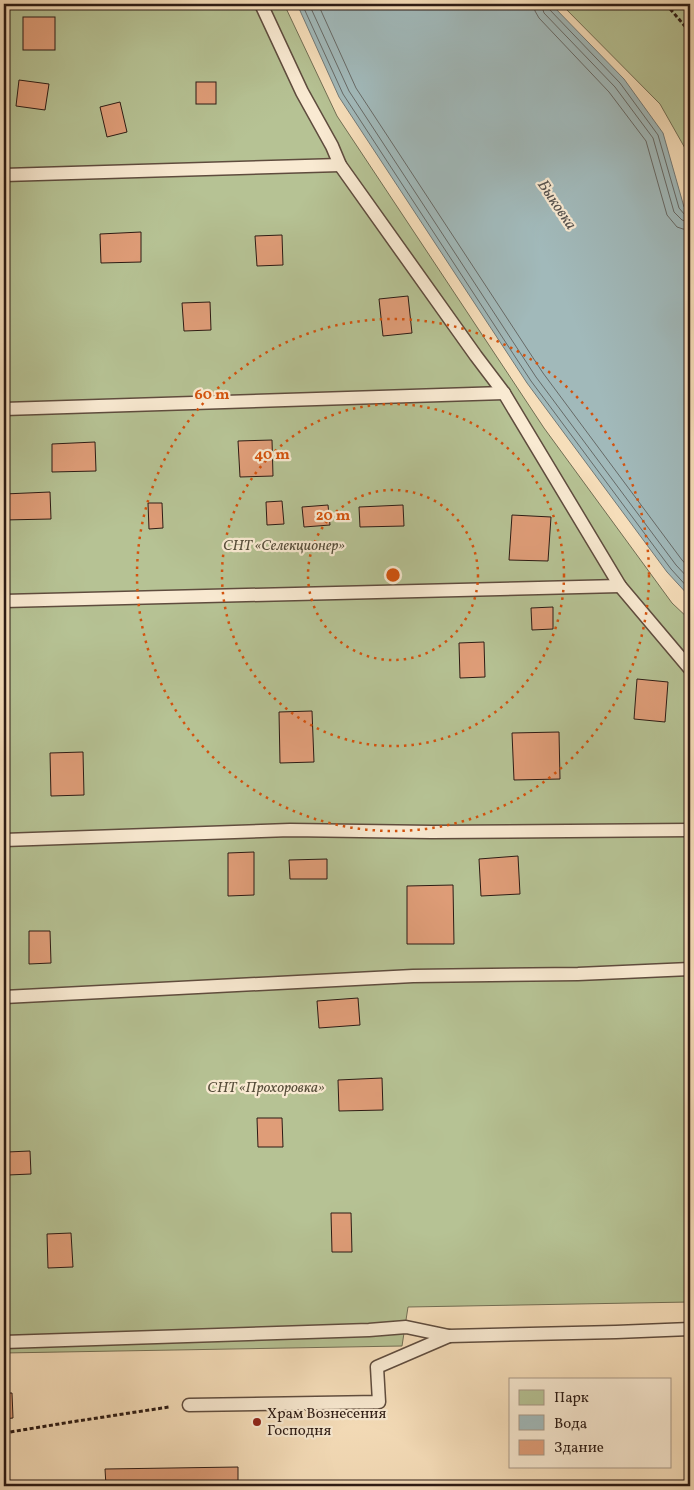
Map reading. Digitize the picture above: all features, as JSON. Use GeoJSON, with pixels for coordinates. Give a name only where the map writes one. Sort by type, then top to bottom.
{"type":"FeatureCollection","features":[{"type":"Feature","properties":{"kind":"lane"},"geometry":{"type":"LineString","coordinates":[[261,4],[302,92],[332,146],[340,165],[476,356],[504,392],[620,586],[690,669]]}},
{"type":"Feature","properties":{"kind":"lane"},"geometry":{"type":"LineString","coordinates":[[4,175],[340,165]]}},
{"type":"Feature","properties":{"kind":"lane"},"geometry":{"type":"LineString","coordinates":[[4,409],[504,392]]}},
{"type":"Feature","properties":{"kind":"lane"},"geometry":{"type":"LineString","coordinates":[[4,601],[620,586]]}},
{"type":"Feature","properties":{"kind":"lane"},"geometry":{"type":"LineString","coordinates":[[4,840],[290,830],[432,832],[690,830]]}},
{"type":"Feature","properties":{"kind":"lane"},"geometry":{"type":"LineString","coordinates":[[4,997],[413,976],[578,974],[690,969]]}},
{"type":"Feature","properties":{"kind":"lane"},"geometry":{"type":"LineString","coordinates":[[4,1342],[359,1331],[406,1327],[449,1336],[690,1329]]}},
{"type":"Feature","properties":{"kind":"lane"},"geometry":{"type":"LineString","coordinates":[[190,1404],[378,1402],[377,1367],[449,1336]]}},
{"type":"Feature","properties":{"kind":"path"},"geometry":{"type":"LineString","coordinates":[[666,4],[689,32],[690,52]]}},
{"type":"Feature","properties":{"kind":"path"},"geometry":{"type":"LineString","coordinates":[[4,1434],[190,1404]]}},
{"type":"Feature","properties":{"kind":"green space"},"geometry":{"type":"Polygon","coordinates":[[[4,4],[284,4],[337,116],[544,428],[672,603],[690,620],[690,1302],[408,1307],[402,1346],[4,1353],[4,4]]]}},
{"type":"Feature","properties":{"kind":"green space"},"geometry":{"type":"Polygon","coordinates":[[[561,4],[690,4],[690,157],[660,104],[561,4]]]}},
{"type":"Feature","properties":{"kind":"water","name":"Быковка"},"geometry":{"type":"Polygon","coordinates":[[[297,4],[552,5],[624,79],[663,133],[684,207],[690,213],[690,597],[667,572],[527,383],[339,97],[297,4]]]}},
{"type":"Feature","properties":{"kind":"building"},"geometry":{"type":"Polygon","coordinates":[[[23,17],[55,17],[55,50],[23,50],[23,17]]]}},
{"type":"Feature","properties":{"kind":"building"},"geometry":{"type":"Polygon","coordinates":[[[19,80],[49,84],[45,110],[16,106],[19,80]]]}},
{"type":"Feature","properties":{"kind":"building"},"geometry":{"type":"Polygon","coordinates":[[[196,82],[216,82],[216,104],[196,104],[196,82]]]}},
{"type":"Feature","properties":{"kind":"building"},"geometry":{"type":"Polygon","coordinates":[[[120,102],[127,132],[107,137],[100,107],[120,102]]]}},
{"type":"Feature","properties":{"kind":"building"},"geometry":{"type":"Polygon","coordinates":[[[141,232],[141,262],[101,263],[100,234],[141,232]]]}},
{"type":"Feature","properties":{"kind":"building"},"geometry":{"type":"Polygon","coordinates":[[[282,235],[283,265],[257,266],[255,236],[282,235]]]}},
{"type":"Feature","properties":{"kind":"building"},"geometry":{"type":"Polygon","coordinates":[[[408,296],[412,333],[383,336],[379,299],[408,296]]]}},
{"type":"Feature","properties":{"kind":"building"},"geometry":{"type":"Polygon","coordinates":[[[210,302],[211,330],[184,331],[182,303],[210,302]]]}},
{"type":"Feature","properties":{"kind":"building"},"geometry":{"type":"Polygon","coordinates":[[[272,440],[273,476],[240,477],[238,441],[272,440]]]}},
{"type":"Feature","properties":{"kind":"building"},"geometry":{"type":"Polygon","coordinates":[[[95,442],[96,471],[52,472],[52,444],[95,442]]]}},
{"type":"Feature","properties":{"kind":"building"},"geometry":{"type":"Polygon","coordinates":[[[50,492],[51,519],[4,520],[4,494],[50,492]]]}},
{"type":"Feature","properties":{"kind":"building"},"geometry":{"type":"Polygon","coordinates":[[[282,501],[284,524],[267,525],[266,502],[282,501]]]}},
{"type":"Feature","properties":{"kind":"building"},"geometry":{"type":"Polygon","coordinates":[[[148,503],[162,503],[163,528],[149,529],[148,503]]]}},
{"type":"Feature","properties":{"kind":"building"},"geometry":{"type":"Polygon","coordinates":[[[328,505],[330,525],[304,527],[302,507],[328,505]]]}},
{"type":"Feature","properties":{"kind":"building"},"geometry":{"type":"Polygon","coordinates":[[[403,505],[404,526],[360,527],[359,507],[403,505]]]}},
{"type":"Feature","properties":{"kind":"building"},"geometry":{"type":"Polygon","coordinates":[[[512,515],[551,517],[548,561],[509,560],[512,515]]]}},
{"type":"Feature","properties":{"kind":"building"},"geometry":{"type":"Polygon","coordinates":[[[553,607],[553,629],[532,630],[531,608],[553,607]]]}},
{"type":"Feature","properties":{"kind":"building"},"geometry":{"type":"Polygon","coordinates":[[[484,642],[485,677],[460,678],[459,643],[484,642]]]}},
{"type":"Feature","properties":{"kind":"building"},"geometry":{"type":"Polygon","coordinates":[[[637,679],[668,682],[665,722],[634,719],[637,679]]]}},
{"type":"Feature","properties":{"kind":"building"},"geometry":{"type":"Polygon","coordinates":[[[312,711],[314,762],[280,763],[279,712],[312,711]]]}},
{"type":"Feature","properties":{"kind":"building"},"geometry":{"type":"Polygon","coordinates":[[[559,732],[560,779],[514,780],[512,733],[559,732]]]}},
{"type":"Feature","properties":{"kind":"building"},"geometry":{"type":"Polygon","coordinates":[[[83,752],[84,795],[51,796],[50,753],[83,752]]]}},
{"type":"Feature","properties":{"kind":"building"},"geometry":{"type":"Polygon","coordinates":[[[254,852],[254,895],[228,896],[228,853],[254,852]]]}},
{"type":"Feature","properties":{"kind":"building"},"geometry":{"type":"Polygon","coordinates":[[[518,856],[520,894],[481,896],[479,859],[518,856]]]}},
{"type":"Feature","properties":{"kind":"building"},"geometry":{"type":"Polygon","coordinates":[[[327,859],[327,879],[290,879],[289,860],[327,859]]]}},
{"type":"Feature","properties":{"kind":"building"},"geometry":{"type":"Polygon","coordinates":[[[453,885],[454,944],[407,944],[407,886],[453,885]]]}},
{"type":"Feature","properties":{"kind":"building"},"geometry":{"type":"Polygon","coordinates":[[[29,931],[50,931],[51,963],[29,964],[29,931]]]}},
{"type":"Feature","properties":{"kind":"building"},"geometry":{"type":"Polygon","coordinates":[[[358,998],[360,1025],[319,1028],[317,1001],[358,998]]]}},
{"type":"Feature","properties":{"kind":"building"},"geometry":{"type":"Polygon","coordinates":[[[382,1078],[383,1110],[339,1111],[338,1080],[382,1078]]]}},
{"type":"Feature","properties":{"kind":"building"},"geometry":{"type":"Polygon","coordinates":[[[257,1118],[282,1118],[283,1147],[258,1147],[257,1118]]]}},
{"type":"Feature","properties":{"kind":"building"},"geometry":{"type":"Polygon","coordinates":[[[30,1151],[31,1174],[8,1175],[7,1152],[30,1151]]]}},
{"type":"Feature","properties":{"kind":"building"},"geometry":{"type":"Polygon","coordinates":[[[331,1213],[351,1213],[352,1252],[332,1252],[331,1213]]]}},
{"type":"Feature","properties":{"kind":"building"},"geometry":{"type":"Polygon","coordinates":[[[71,1233],[73,1267],[48,1268],[47,1234],[71,1233]]]}},
{"type":"Feature","properties":{"kind":"building"},"geometry":{"type":"Polygon","coordinates":[[[4,1393],[12,1393],[13,1418],[4,1419],[4,1393]]]}},
{"type":"Feature","properties":{"kind":"building"},"geometry":{"type":"Polygon","coordinates":[[[238,1467],[238,1486],[106,1486],[105,1469],[238,1467]]]}},
{"type":"Feature","properties":{"kind":"place","name":"Храм Вознесения Господня"},"geometry":{"type":"Point","coordinates":[257,1422]}},
{"type":"Feature","properties":{"kind":"park label","name":"СНТ «Селекционер»"},"geometry":{"type":"Point","coordinates":[284,545]}},
{"type":"Feature","properties":{"kind":"park label","name":"СНТ «Прохоровка»"},"geometry":{"type":"Point","coordinates":[266,1087]}}]}
